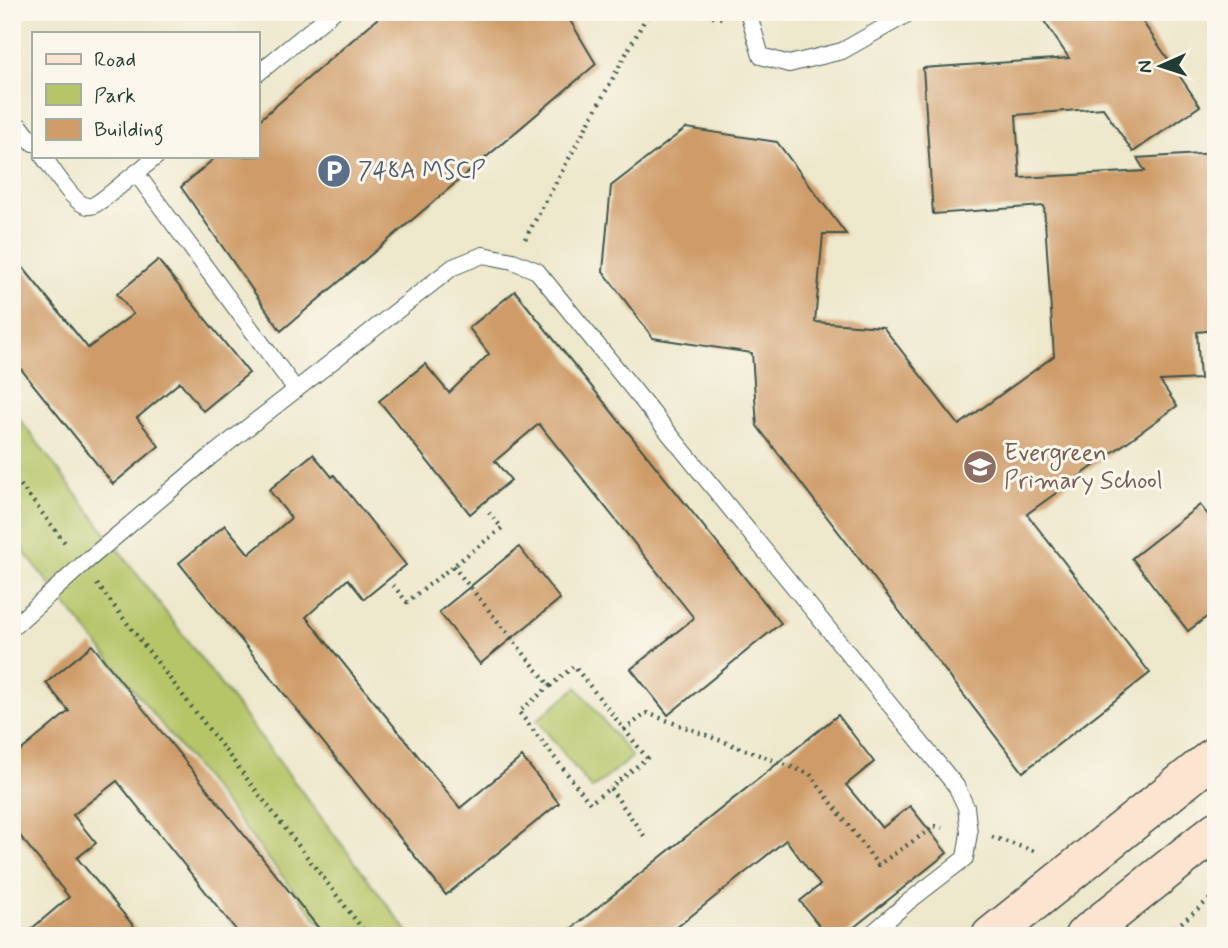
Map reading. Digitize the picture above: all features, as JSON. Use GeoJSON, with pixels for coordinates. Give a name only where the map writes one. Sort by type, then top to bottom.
{"type":"FeatureCollection","features":[{"type":"Feature","properties":{"kind":"main road"},"geometry":{"type":"LineString","coordinates":[[991,936],[1216,755]]}},
{"type":"Feature","properties":{"kind":"main road"},"geometry":{"type":"LineString","coordinates":[[1084,936],[1216,831]]}},
{"type":"Feature","properties":{"kind":"lane"},"geometry":{"type":"LineString","coordinates":[[259,72],[333,12]]}},
{"type":"Feature","properties":{"kind":"lane"},"geometry":{"type":"LineString","coordinates":[[748,12],[761,57],[789,64],[842,51],[911,12]]}},
{"type":"Feature","properties":{"kind":"lane"},"geometry":{"type":"LineString","coordinates":[[21,127],[32,142]]}},
{"type":"Feature","properties":{"kind":"lane"},"geometry":{"type":"LineString","coordinates":[[44,158],[83,206],[93,206],[155,158]]}},
{"type":"Feature","properties":{"kind":"lane"},"geometry":{"type":"LineString","coordinates":[[136,173],[296,390]]}},
{"type":"Feature","properties":{"kind":"lane"},"geometry":{"type":"LineString","coordinates":[[12,628],[210,457],[453,267],[483,255],[513,261],[537,271],[956,786],[966,807],[969,832],[965,858],[869,936]]}},
{"type":"Feature","properties":{"kind":"path"},"geometry":{"type":"LineString","coordinates":[[513,261],[649,12]]}},
{"type":"Feature","properties":{"kind":"path"},"geometry":{"type":"LineString","coordinates":[[12,474],[368,936]]}},
{"type":"Feature","properties":{"kind":"path"},"geometry":{"type":"LineString","coordinates":[[393,585],[407,602],[502,528],[489,513]]}},
{"type":"Feature","properties":{"kind":"path"},"geometry":{"type":"LineString","coordinates":[[453,566],[550,686]]}},
{"type":"Feature","properties":{"kind":"path"},"geometry":{"type":"LineString","coordinates":[[574,666],[647,758],[590,803],[519,712],[550,686],[574,666]]}},
{"type":"Feature","properties":{"kind":"path"},"geometry":{"type":"LineString","coordinates":[[624,730],[647,713],[810,774],[878,865],[935,827],[999,839],[1046,855],[1071,872]]}},
{"type":"Feature","properties":{"kind":"path"},"geometry":{"type":"LineString","coordinates":[[610,788],[647,840]]}},
{"type":"Feature","properties":{"kind":"path"},"geometry":{"type":"LineString","coordinates":[[1165,936],[1216,894]]}},
{"type":"Feature","properties":{"kind":"green space"},"geometry":{"type":"Polygon","coordinates":[[[12,409],[411,936],[330,936],[12,537],[12,409]]]}},
{"type":"Feature","properties":{"kind":"green space"},"geometry":{"type":"Polygon","coordinates":[[[577,687],[632,757],[592,789],[537,720],[577,687]]]}},
{"type":"Feature","properties":{"kind":"building","name":"748A MSCP"},"geometry":{"type":"Polygon","coordinates":[[[385,12],[565,12],[596,64],[281,331],[181,187],[215,158],[259,158],[259,120],[385,12]]]}},
{"type":"Feature","properties":{"kind":"building"},"geometry":{"type":"Polygon","coordinates":[[[1038,12],[1136,12],[1200,106],[1133,152],[1103,108],[1016,115],[1020,178],[1145,171],[1137,158],[1216,153],[1216,330],[1197,332],[1200,379],[1160,381],[1177,406],[1027,514],[1150,673],[1023,772],[757,426],[752,353],[653,338],[603,271],[611,186],[686,128],[777,142],[846,234],[823,234],[815,322],[883,327],[959,425],[1054,356],[1044,206],[933,214],[923,68],[1069,58],[1038,12]]]}},
{"type":"Feature","properties":{"kind":"building"},"geometry":{"type":"Polygon","coordinates":[[[12,254],[88,348],[133,314],[117,294],[158,260],[249,373],[203,411],[180,382],[137,418],[159,446],[113,484],[12,358],[12,254]]]}},
{"type":"Feature","properties":{"kind":"building"},"geometry":{"type":"Polygon","coordinates":[[[515,291],[781,623],[668,715],[631,669],[694,618],[539,424],[495,461],[511,480],[470,514],[379,401],[425,364],[449,393],[489,354],[469,328],[515,291]]]}},
{"type":"Feature","properties":{"kind":"building"},"geometry":{"type":"Polygon","coordinates":[[[313,454],[332,477],[334,475],[406,565],[364,599],[348,579],[306,617],[460,808],[522,757],[559,803],[446,895],[179,563],[225,525],[249,554],[291,518],[269,490],[313,454]]]}},
{"type":"Feature","properties":{"kind":"building"},"geometry":{"type":"Polygon","coordinates":[[[1200,505],[1216,525],[1216,610],[1188,631],[1132,558],[1200,505]]]}},
{"type":"Feature","properties":{"kind":"building"},"geometry":{"type":"Polygon","coordinates":[[[519,547],[560,599],[480,664],[439,612],[519,547]]]}},
{"type":"Feature","properties":{"kind":"building"},"geometry":{"type":"Polygon","coordinates":[[[92,645],[325,936],[241,936],[117,781],[73,815],[96,843],[77,858],[142,936],[23,936],[69,897],[12,826],[12,758],[69,711],[46,683],[92,645]]]}},
{"type":"Feature","properties":{"kind":"building"},"geometry":{"type":"Polygon","coordinates":[[[838,715],[874,762],[846,785],[882,828],[910,806],[947,853],[843,936],[827,936],[800,901],[820,885],[786,840],[666,936],[562,936],[838,715]]]}},
{"type":"Feature","properties":{"kind":"place","name":"748A MSCP"},"geometry":{"type":"Point","coordinates":[334,171]}},
{"type":"Feature","properties":{"kind":"place","name":"Evergreen Primary School"},"geometry":{"type":"Point","coordinates":[980,467]}}]}
